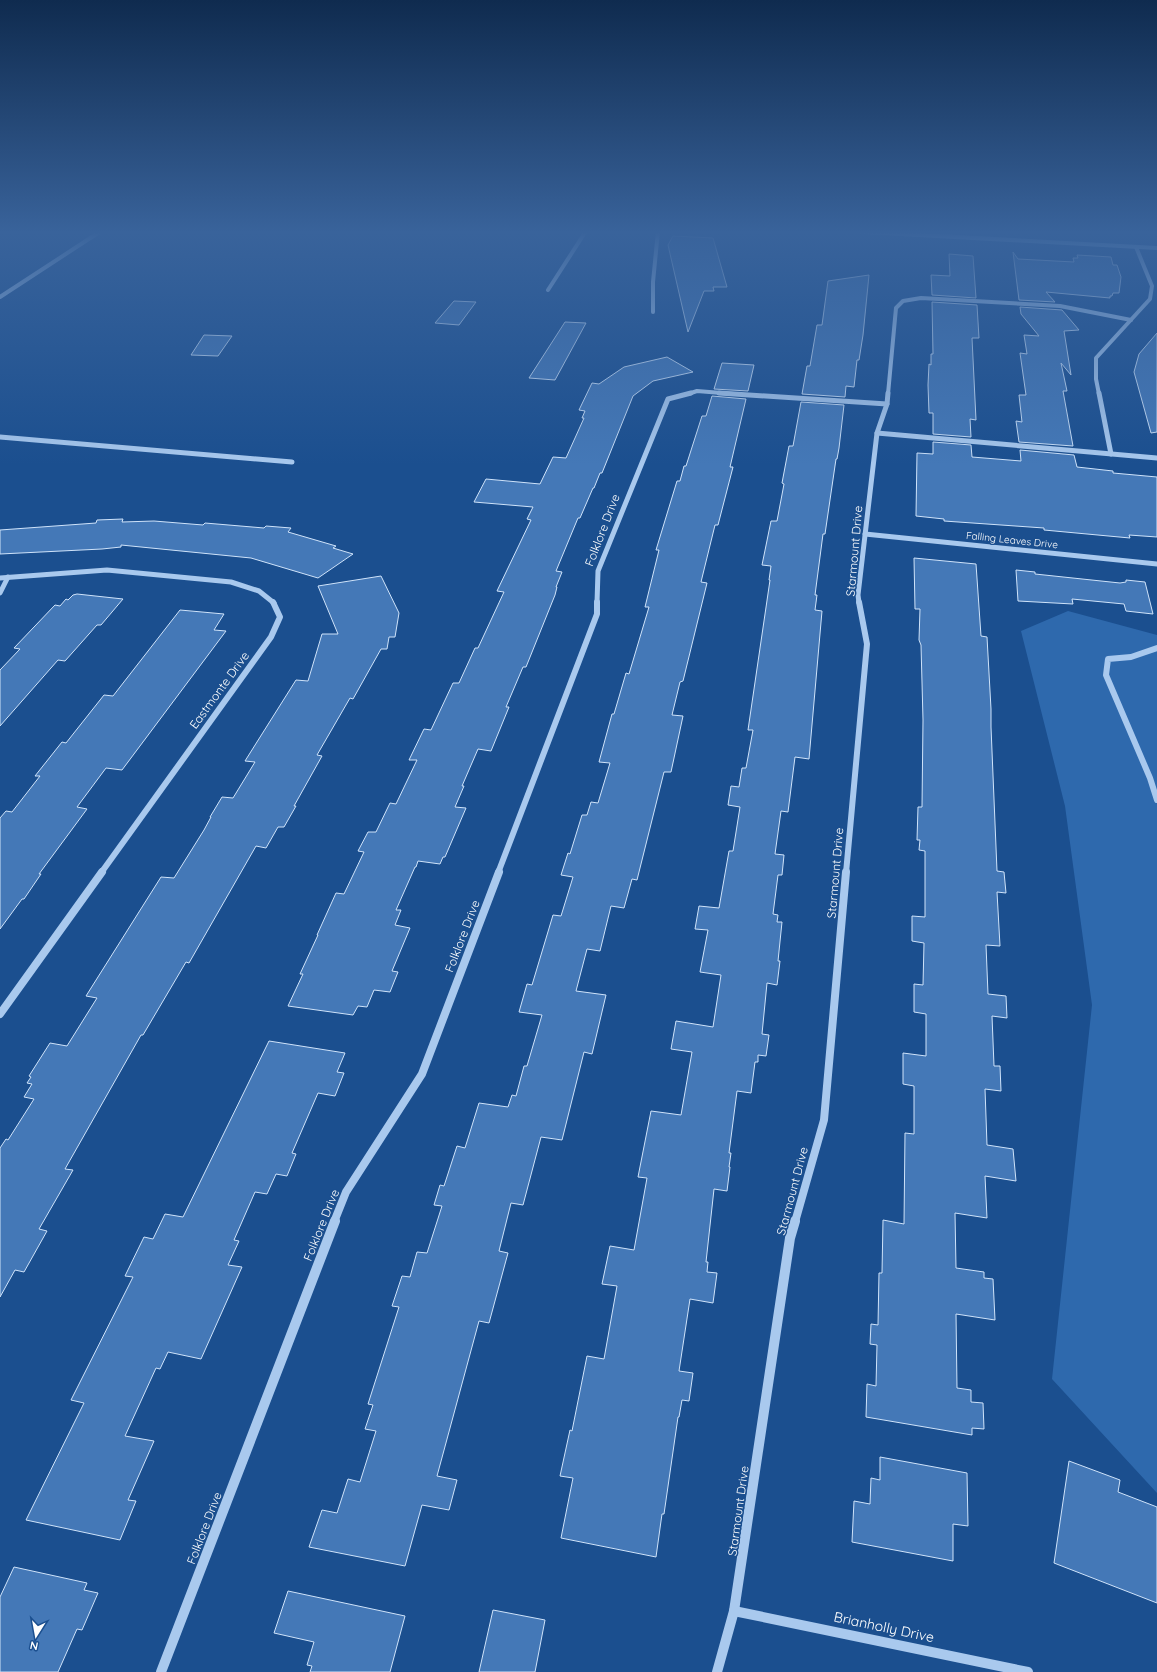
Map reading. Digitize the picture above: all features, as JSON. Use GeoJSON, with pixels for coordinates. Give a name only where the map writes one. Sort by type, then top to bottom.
{"type":"FeatureCollection","features":[{"type":"Feature","properties":{"kind":"street","name":"Starmount Drive"},"geometry":{"type":"LineString","coordinates":[[717,1672],[734,1611],[790,1238],[824,1120],[867,644],[858,595],[877,434],[887,404],[896,309]]}},
{"type":"Feature","properties":{"kind":"street","name":"Starmount Drive"},"geometry":{"type":"LineString","coordinates":[[1075,309],[1131,320]]}},
{"type":"Feature","properties":{"kind":"street"},"geometry":{"type":"LineString","coordinates":[[1111,454],[1096,379],[1096,358],[1141,309]]}},
{"type":"Feature","properties":{"kind":"street","name":"Folklore Drive"},"geometry":{"type":"LineString","coordinates":[[161,1672],[346,1192],[422,1074],[597,614],[598,571],[668,399],[697,391],[887,404]]}},
{"type":"Feature","properties":{"kind":"street"},"geometry":{"type":"LineString","coordinates":[[877,434],[1157,458]]}},
{"type":"Feature","properties":{"kind":"street"},"geometry":{"type":"LineString","coordinates":[[0,436],[292,462]]}},
{"type":"Feature","properties":{"kind":"street","name":"Falling Leaves Drive"},"geometry":{"type":"LineString","coordinates":[[865,534],[1157,564]]}},
{"type":"Feature","properties":{"kind":"street","name":"Eastmonte Drive"},"geometry":{"type":"LineString","coordinates":[[0,578],[107,570],[231,582],[259,591],[273,602],[280,617],[271,637],[0,1014]]}},
{"type":"Feature","properties":{"kind":"street"},"geometry":{"type":"LineString","coordinates":[[0,593],[8,577]]}},
{"type":"Feature","properties":{"kind":"street"},"geometry":{"type":"LineString","coordinates":[[1157,648],[1131,657],[1108,659],[1106,675],[1150,778],[1157,800]]}},
{"type":"Feature","properties":{"kind":"street","name":"Brianholly Drive"},"geometry":{"type":"LineString","coordinates":[[734,1611],[1028,1672]]}},
{"type":"Feature","properties":{"kind":"shaded area"},"geometry":{"type":"Polygon","coordinates":[[[1068,611],[1157,635],[1157,1493],[1052,1379],[1092,1005],[1065,806],[1021,631],[1068,611]]]}},
{"type":"Feature","properties":{"kind":"building"},"geometry":{"type":"Polygon","coordinates":[[[447,309],[471,309],[459,325],[435,323],[447,309]]]}},
{"type":"Feature","properties":{"kind":"building"},"geometry":{"type":"Polygon","coordinates":[[[683,309],[697,309],[688,332],[683,309]]]}},
{"type":"Feature","properties":{"kind":"building"},"geometry":{"type":"Polygon","coordinates":[[[824,309],[866,309],[863,335],[859,360],[857,360],[854,387],[846,386],[845,397],[802,394],[807,366],[810,366],[817,325],[822,325],[824,309]]]}},
{"type":"Feature","properties":{"kind":"building"},"geometry":{"type":"Polygon","coordinates":[[[932,309],[977,309],[979,338],[972,338],[976,420],[970,419],[971,437],[933,434],[933,413],[929,413],[928,385],[929,364],[931,365],[931,354],[933,354],[932,309]]]}},
{"type":"Feature","properties":{"kind":"building"},"geometry":{"type":"Polygon","coordinates":[[[1020,309],[1062,310],[1079,330],[1064,331],[1071,375],[1061,363],[1067,391],[1063,391],[1073,446],[1019,442],[1016,421],[1022,422],[1019,395],[1026,395],[1020,353],[1027,354],[1024,335],[1039,336],[1021,314],[1020,309]]]}},
{"type":"Feature","properties":{"kind":"building"},"geometry":{"type":"Polygon","coordinates":[[[565,322],[586,323],[555,380],[529,378],[565,322]]]}},
{"type":"Feature","properties":{"kind":"building"},"geometry":{"type":"Polygon","coordinates":[[[1157,333],[1157,432],[1151,433],[1134,372],[1139,354],[1157,333]]]}},
{"type":"Feature","properties":{"kind":"building"},"geometry":{"type":"Polygon","coordinates":[[[204,335],[232,336],[218,356],[191,355],[204,335]]]}},
{"type":"Feature","properties":{"kind":"building"},"geometry":{"type":"Polygon","coordinates":[[[667,357],[693,372],[653,381],[633,396],[602,473],[600,473],[580,518],[578,518],[556,571],[562,572],[556,587],[555,595],[526,667],[523,667],[506,707],[509,707],[491,751],[478,749],[462,786],[464,786],[455,807],[466,808],[445,857],[443,857],[440,864],[418,861],[396,910],[401,910],[395,925],[410,928],[392,971],[398,972],[390,992],[374,990],[367,1007],[358,1006],[353,1015],[288,1006],[303,974],[300,974],[336,893],[344,894],[364,852],[358,851],[368,832],[376,832],[390,803],[396,804],[417,760],[409,760],[424,729],[431,730],[453,683],[459,683],[475,648],[478,648],[504,592],[497,591],[531,520],[527,519],[533,507],[474,502],[486,479],[540,484],[553,457],[566,458],[584,418],[582,418],[585,411],[579,410],[592,383],[599,384],[624,367],[667,357]]]}},
{"type":"Feature","properties":{"kind":"building"},"geometry":{"type":"Polygon","coordinates":[[[722,363],[754,365],[748,391],[714,389],[722,363]]]}},
{"type":"Feature","properties":{"kind":"building"},"geometry":{"type":"Polygon","coordinates":[[[712,396],[746,399],[730,467],[733,467],[718,525],[715,525],[701,582],[707,583],[683,681],[680,682],[672,715],[683,716],[671,772],[664,772],[637,880],[632,879],[624,908],[611,906],[600,951],[587,949],[576,991],[606,995],[592,1054],[584,1052],[562,1140],[541,1137],[523,1205],[511,1203],[499,1251],[508,1253],[489,1323],[479,1321],[437,1476],[457,1480],[449,1510],[422,1505],[405,1566],[309,1547],[322,1510],[337,1513],[348,1479],[360,1482],[376,1431],[365,1429],[373,1405],[368,1404],[399,1307],[392,1306],[402,1276],[410,1277],[417,1252],[427,1253],[442,1206],[434,1205],[440,1185],[444,1186],[457,1146],[465,1148],[479,1103],[508,1107],[512,1095],[516,1096],[524,1066],[527,1066],[542,1015],[519,1012],[527,984],[532,985],[553,915],[561,916],[573,877],[561,875],[568,853],[570,854],[582,815],[587,815],[591,802],[598,803],[610,763],[599,762],[612,714],[614,714],[626,673],[629,674],[649,607],[645,607],[659,550],[656,550],[677,481],[680,481],[702,416],[706,416],[712,396]]]}},
{"type":"Feature","properties":{"kind":"building"},"geometry":{"type":"Polygon","coordinates":[[[801,402],[844,405],[839,448],[825,534],[823,534],[815,595],[817,595],[815,610],[822,611],[809,759],[795,757],[788,812],[781,811],[775,854],[784,855],[782,875],[778,875],[773,914],[778,915],[777,922],[782,922],[778,961],[780,961],[777,985],[767,983],[762,1034],[769,1035],[766,1056],[758,1055],[758,1062],[755,1062],[751,1093],[737,1091],[729,1153],[731,1153],[727,1191],[714,1189],[706,1262],[708,1262],[707,1272],[717,1273],[713,1303],[690,1299],[679,1371],[693,1373],[689,1401],[682,1400],[678,1417],[664,1514],[662,1514],[656,1557],[561,1538],[573,1478],[560,1476],[570,1430],[572,1431],[587,1356],[604,1359],[617,1286],[602,1284],[610,1246],[634,1250],[647,1178],[638,1177],[651,1111],[681,1115],[692,1052],[671,1049],[676,1021],[713,1027],[721,975],[700,972],[708,930],[695,929],[699,906],[719,908],[729,851],[733,851],[740,807],[728,805],[731,786],[739,787],[742,768],[746,768],[753,730],[748,730],[771,566],[762,565],[771,521],[777,521],[789,446],[793,446],[801,402]]]}},
{"type":"Feature","properties":{"kind":"building"},"geometry":{"type":"Polygon","coordinates":[[[933,442],[971,445],[972,457],[1021,461],[1020,450],[1074,455],[1077,467],[1113,471],[1113,473],[1157,477],[1157,537],[1129,535],[1130,538],[1044,530],[1044,528],[944,521],[944,519],[916,516],[917,453],[933,454],[933,442]]]}},
{"type":"Feature","properties":{"kind":"building"},"geometry":{"type":"Polygon","coordinates":[[[123,519],[122,522],[154,521],[203,525],[205,523],[264,528],[266,526],[291,528],[288,532],[336,546],[333,548],[353,554],[318,578],[251,558],[121,545],[121,547],[102,549],[0,554],[0,530],[96,523],[97,520],[123,519]]]}},
{"type":"Feature","properties":{"kind":"building"},"geometry":{"type":"Polygon","coordinates":[[[914,558],[976,564],[981,636],[987,637],[997,871],[1004,872],[1006,893],[997,892],[1000,946],[986,945],[988,994],[1006,996],[1007,1018],[992,1016],[994,1066],[1000,1066],[1001,1091],[985,1089],[987,1145],[1013,1149],[1016,1181],[985,1176],[987,1218],[955,1213],[956,1268],[984,1272],[984,1278],[993,1279],[995,1320],[956,1314],[957,1388],[971,1390],[971,1402],[983,1403],[984,1429],[972,1428],[972,1435],[866,1417],[867,1384],[876,1386],[877,1345],[870,1344],[871,1324],[878,1325],[879,1273],[882,1273],[883,1220],[904,1224],[905,1133],[914,1134],[914,1086],[903,1084],[903,1053],[926,1056],[926,1014],[914,1012],[914,984],[923,985],[924,943],[912,941],[912,916],[925,917],[925,851],[919,850],[920,840],[917,840],[918,807],[922,807],[923,720],[921,645],[919,640],[920,609],[915,609],[914,558]]]}},
{"type":"Feature","properties":{"kind":"building"},"geometry":{"type":"Polygon","coordinates":[[[1016,570],[1035,572],[1035,574],[1120,583],[1126,582],[1126,580],[1145,582],[1153,614],[1126,611],[1124,604],[1072,599],[1073,604],[1018,601],[1016,570]]]}},
{"type":"Feature","properties":{"kind":"building"},"geometry":{"type":"Polygon","coordinates":[[[381,576],[399,613],[395,637],[389,637],[387,649],[381,649],[353,699],[350,698],[317,755],[322,756],[284,827],[278,827],[266,848],[256,846],[189,963],[186,962],[143,1035],[141,1035],[65,1169],[73,1170],[39,1229],[47,1231],[24,1272],[15,1270],[0,1297],[0,1148],[6,1139],[8,1140],[34,1099],[24,1097],[32,1084],[27,1083],[31,1077],[29,1076],[50,1043],[67,1046],[97,998],[86,996],[161,877],[174,878],[204,830],[222,797],[233,798],[255,762],[245,761],[296,680],[308,681],[322,634],[338,634],[318,586],[381,576]]]}},
{"type":"Feature","properties":{"kind":"building"},"geometry":{"type":"Polygon","coordinates":[[[77,594],[123,599],[101,625],[97,625],[65,661],[58,660],[0,726],[0,670],[20,649],[14,648],[55,605],[60,606],[66,599],[68,600],[73,595],[77,594]]]}},
{"type":"Feature","properties":{"kind":"building"},"geometry":{"type":"Polygon","coordinates":[[[180,610],[224,614],[214,630],[226,631],[122,770],[106,768],[77,807],[87,809],[39,874],[41,874],[24,899],[22,899],[0,929],[0,818],[6,811],[12,812],[40,776],[35,776],[62,742],[66,743],[104,695],[113,696],[180,610]]]}},
{"type":"Feature","properties":{"kind":"building"},"geometry":{"type":"Polygon","coordinates":[[[269,1041],[345,1053],[337,1072],[344,1073],[335,1096],[318,1093],[292,1153],[296,1154],[287,1176],[276,1174],[267,1194],[255,1192],[234,1240],[239,1241],[228,1265],[242,1267],[201,1359],[168,1352],[160,1369],[156,1368],[125,1436],[154,1441],[128,1500],[136,1501],[120,1540],[26,1520],[84,1403],[71,1400],[133,1277],[125,1276],[144,1237],[153,1239],[165,1214],[183,1217],[269,1041]]]}},
{"type":"Feature","properties":{"kind":"building"},"geometry":{"type":"Polygon","coordinates":[[[880,1457],[967,1473],[968,1526],[953,1524],[953,1561],[852,1542],[854,1501],[870,1504],[871,1478],[880,1480],[880,1457]]]}},
{"type":"Feature","properties":{"kind":"building"},"geometry":{"type":"Polygon","coordinates":[[[1069,1461],[1120,1480],[1118,1492],[1157,1507],[1157,1603],[1054,1563],[1069,1461]]]}},
{"type":"Feature","properties":{"kind":"building"},"geometry":{"type":"Polygon","coordinates":[[[14,1567],[87,1583],[84,1590],[98,1593],[82,1630],[77,1629],[58,1672],[0,1672],[0,1597],[14,1567]]]}},
{"type":"Feature","properties":{"kind":"building"},"geometry":{"type":"Polygon","coordinates":[[[288,1591],[405,1616],[390,1672],[310,1672],[312,1666],[307,1665],[314,1642],[274,1633],[288,1591]]]}},
{"type":"Feature","properties":{"kind":"building"},"geometry":{"type":"Polygon","coordinates":[[[493,1610],[545,1620],[535,1672],[479,1672],[493,1610]]]}}]}
